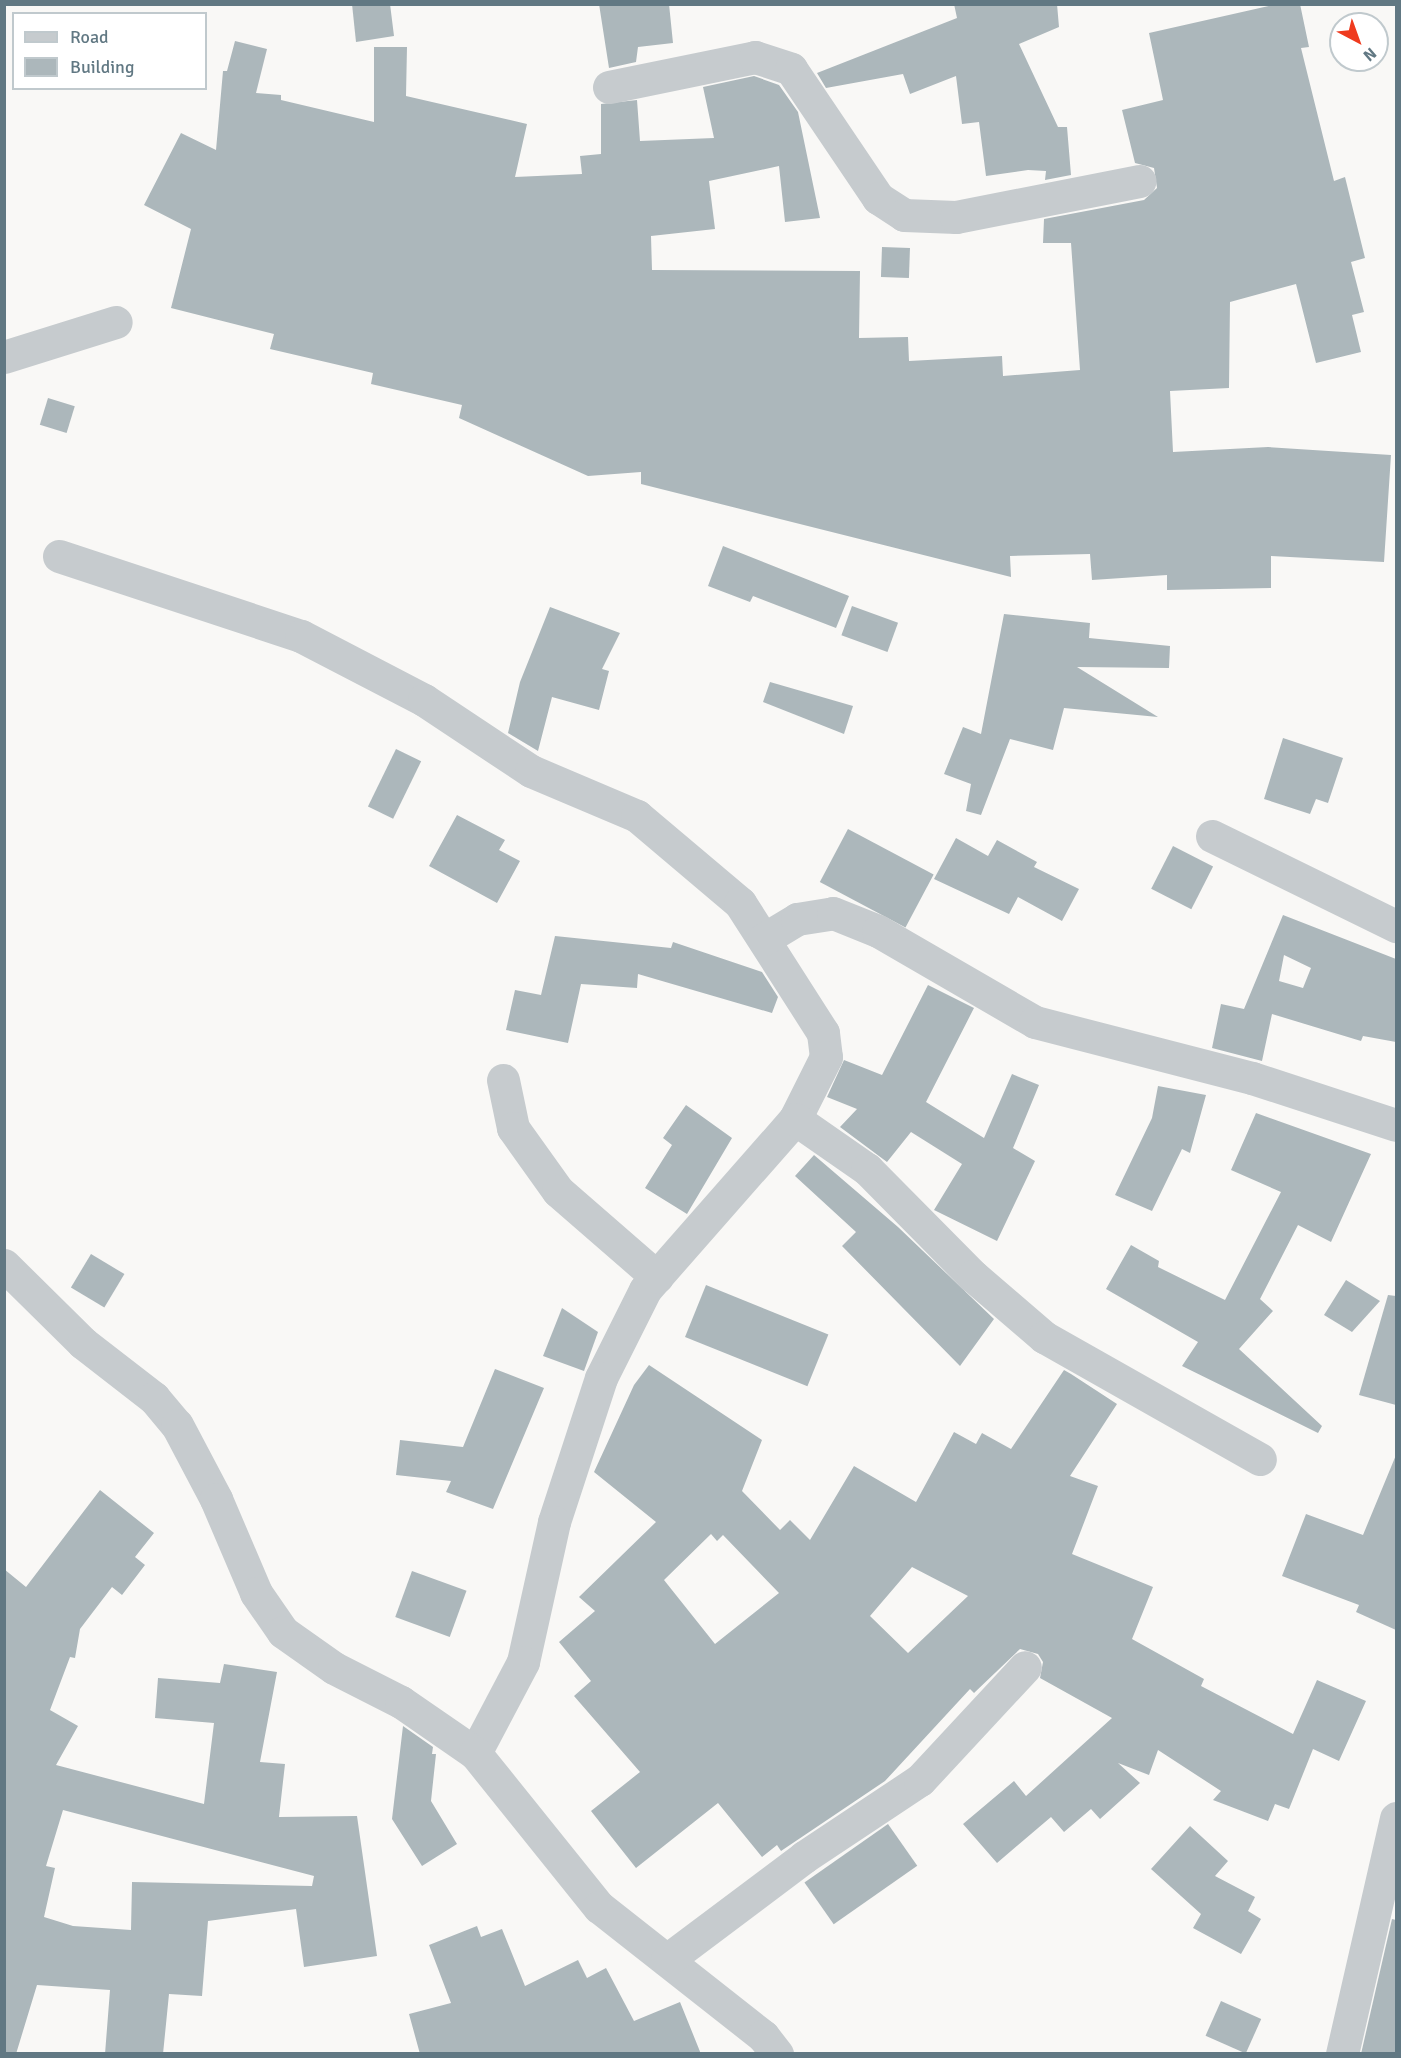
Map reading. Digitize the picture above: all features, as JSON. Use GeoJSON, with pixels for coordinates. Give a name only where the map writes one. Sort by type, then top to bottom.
{"type":"FeatureCollection","features":[{"type":"Feature","properties":{"kind":"street"},"geometry":{"type":"LineString","coordinates":[[609,87],[755,57],[791,69],[878,198],[904,215],[956,217],[1140,181]]}},
{"type":"Feature","properties":{"kind":"street"},"geometry":{"type":"LineString","coordinates":[[4,357],[116,322]]}},
{"type":"Feature","properties":{"kind":"street"},"geometry":{"type":"LineString","coordinates":[[59,556],[301,636],[424,700],[531,771],[637,816],[740,903],[823,1033],[826,1057],[795,1119],[645,1290],[601,1378],[554,1522],[523,1662],[475,1753]]}},
{"type":"Feature","properties":{"kind":"street"},"geometry":{"type":"LineString","coordinates":[[1212,836],[1396,926]]}},
{"type":"Feature","properties":{"kind":"street"},"geometry":{"type":"LineString","coordinates":[[764,939],[797,919],[833,913],[878,931],[1035,1022],[1252,1078],[1396,1125]]}},
{"type":"Feature","properties":{"kind":"street"},"geometry":{"type":"LineString","coordinates":[[504,1080],[513,1128],[558,1191],[657,1277]]}},
{"type":"Feature","properties":{"kind":"street"},"geometry":{"type":"LineString","coordinates":[[795,1119],[867,1169],[973,1276],[1044,1337],[1260,1459]]}},
{"type":"Feature","properties":{"kind":"street"},"geometry":{"type":"LineString","coordinates":[[4,1265],[84,1343],[154,1398],[177,1425],[216,1499],[256,1593],[283,1632],[334,1668],[401,1702],[475,1753],[599,1907],[763,2036],[777,2054]]}},
{"type":"Feature","properties":{"kind":"street"},"geometry":{"type":"LineString","coordinates":[[667,1960],[804,1857],[920,1780],[1025,1667]]}},
{"type":"Feature","properties":{"kind":"street"},"geometry":{"type":"LineString","coordinates":[[1342,2054],[1396,1818]]}},
{"type":"Feature","properties":{"kind":"building"},"geometry":{"type":"Polygon","coordinates":[[[352,4],[390,4],[394,36],[356,42],[352,4]]]}},
{"type":"Feature","properties":{"kind":"building"},"geometry":{"type":"Polygon","coordinates":[[[599,4],[669,4],[673,43],[638,47],[636,62],[609,68],[599,4]]]}},
{"type":"Feature","properties":{"kind":"building"},"geometry":{"type":"Polygon","coordinates":[[[954,4],[1057,4],[1059,27],[1019,44],[1058,127],[1067,127],[1071,175],[1045,180],[1046,171],[1028,170],[986,176],[979,122],[962,124],[956,76],[910,94],[903,74],[826,88],[817,73],[957,18],[954,4]]]}},
{"type":"Feature","properties":{"kind":"building"},"geometry":{"type":"Polygon","coordinates":[[[1277,4],[1300,4],[1309,47],[1301,48],[1334,181],[1345,177],[1365,258],[1351,262],[1364,312],[1352,315],[1361,352],[1316,363],[1296,284],[1230,302],[1229,388],[1170,391],[1173,452],[1268,447],[1391,455],[1384,562],[1271,556],[1271,588],[1167,590],[1167,575],[1092,580],[1090,554],[1010,556],[1011,577],[641,484],[641,472],[588,476],[459,418],[462,405],[371,384],[373,373],[270,349],[274,334],[171,308],[191,229],[144,205],[181,133],[216,150],[223,71],[227,71],[235,41],[267,49],[256,93],[281,95],[281,100],[374,122],[374,47],[407,47],[406,96],[527,124],[515,177],[582,174],[580,156],[601,154],[601,104],[637,100],[640,141],[714,138],[703,87],[754,76],[779,85],[798,112],[820,218],[785,222],[779,166],[709,181],[715,229],[651,236],[652,270],[860,271],[859,338],[908,337],[909,361],[1002,356],[1003,376],[1080,370],[1071,243],[1043,243],[1044,219],[1144,200],[1157,188],[1154,168],[1135,163],[1122,110],[1163,100],[1149,33],[1277,4]]]}},
{"type":"Feature","properties":{"kind":"building"},"geometry":{"type":"Polygon","coordinates":[[[882,247],[910,248],[909,278],[881,277],[882,247]]]}},
{"type":"Feature","properties":{"kind":"building"},"geometry":{"type":"Polygon","coordinates":[[[48,398],[75,406],[67,433],[40,425],[48,398]]]}},
{"type":"Feature","properties":{"kind":"building"},"geometry":{"type":"Polygon","coordinates":[[[723,546],[849,596],[836,628],[753,596],[750,602],[708,586],[723,546]]]}},
{"type":"Feature","properties":{"kind":"building"},"geometry":{"type":"Polygon","coordinates":[[[852,606],[898,623],[887,652],[841,635],[852,606]]]}},
{"type":"Feature","properties":{"kind":"building"},"geometry":{"type":"Polygon","coordinates":[[[550,607],[620,633],[602,669],[609,671],[599,710],[552,697],[538,751],[508,733],[520,682],[550,607]]]}},
{"type":"Feature","properties":{"kind":"building"},"geometry":{"type":"Polygon","coordinates":[[[1004,614],[1090,623],[1089,638],[1170,646],[1169,668],[1077,667],[1158,717],[1064,708],[1053,750],[1010,739],[981,815],[966,811],[971,784],[944,774],[963,727],[981,734],[1004,614]]]}},
{"type":"Feature","properties":{"kind":"building"},"geometry":{"type":"Polygon","coordinates":[[[770,682],[853,706],[844,734],[763,702],[770,682]]]}},
{"type":"Feature","properties":{"kind":"building"},"geometry":{"type":"Polygon","coordinates":[[[1283,738],[1343,758],[1328,803],[1316,799],[1310,814],[1264,799],[1283,738]]]}},
{"type":"Feature","properties":{"kind":"building"},"geometry":{"type":"Polygon","coordinates":[[[396,749],[421,761],[393,819],[368,807],[396,749]]]}},
{"type":"Feature","properties":{"kind":"building"},"geometry":{"type":"Polygon","coordinates":[[[457,815],[505,840],[499,850],[520,861],[497,903],[429,866],[457,815]]]}},
{"type":"Feature","properties":{"kind":"building"},"geometry":{"type":"Polygon","coordinates":[[[848,829],[934,875],[905,928],[820,882],[848,829]]]}},
{"type":"Feature","properties":{"kind":"building"},"geometry":{"type":"Polygon","coordinates":[[[956,838],[988,856],[997,840],[1037,862],[1034,867],[1079,889],[1062,921],[1018,897],[1009,914],[934,879],[956,838]]]}},
{"type":"Feature","properties":{"kind":"building"},"geometry":{"type":"Polygon","coordinates":[[[1173,846],[1213,866],[1191,909],[1151,889],[1173,846]]]}},
{"type":"Feature","properties":{"kind":"building"},"geometry":{"type":"Polygon","coordinates":[[[1283,915],[1396,959],[1396,1042],[1363,1036],[1361,1041],[1272,1014],[1262,1061],[1212,1048],[1221,1004],[1244,1009],[1283,915]],[[1284,955],[1279,981],[1303,988],[1311,968],[1284,955]]]}},
{"type":"Feature","properties":{"kind":"building"},"geometry":{"type":"Polygon","coordinates":[[[555,936],[671,948],[673,942],[762,972],[778,997],[772,1013],[638,974],[637,988],[581,984],[568,1043],[506,1030],[515,990],[541,995],[555,936]]]}},
{"type":"Feature","properties":{"kind":"building"},"geometry":{"type":"Polygon","coordinates":[[[928,985],[974,1008],[926,1102],[984,1138],[1012,1074],[1039,1085],[1013,1148],[1035,1161],[997,1241],[934,1210],[962,1164],[911,1132],[887,1162],[840,1127],[857,1109],[827,1097],[844,1060],[882,1075],[928,985]]]}},
{"type":"Feature","properties":{"kind":"building"},"geometry":{"type":"Polygon","coordinates":[[[1158,1086],[1206,1095],[1190,1153],[1182,1149],[1152,1211],[1115,1195],[1152,1118],[1158,1086]]]}},
{"type":"Feature","properties":{"kind":"building"},"geometry":{"type":"Polygon","coordinates":[[[686,1105],[732,1138],[687,1214],[645,1188],[672,1145],[663,1138],[686,1105]]]}},
{"type":"Feature","properties":{"kind":"building"},"geometry":{"type":"Polygon","coordinates":[[[1256,1113],[1371,1154],[1331,1242],[1298,1225],[1260,1299],[1273,1311],[1239,1349],[1322,1426],[1318,1433],[1182,1366],[1198,1342],[1106,1289],[1131,1245],[1159,1261],[1158,1267],[1225,1300],[1281,1192],[1231,1170],[1256,1113]]]}},
{"type":"Feature","properties":{"kind":"building"},"geometry":{"type":"Polygon","coordinates":[[[814,1155],[898,1227],[994,1319],[960,1366],[842,1246],[856,1232],[795,1176],[814,1155]]]}},
{"type":"Feature","properties":{"kind":"building"},"geometry":{"type":"Polygon","coordinates":[[[91,1254],[124,1274],[104,1308],[71,1287],[91,1254]]]}},
{"type":"Feature","properties":{"kind":"building"},"geometry":{"type":"Polygon","coordinates":[[[1346,1280],[1380,1301],[1352,1332],[1324,1315],[1346,1280]]]}},
{"type":"Feature","properties":{"kind":"building"},"geometry":{"type":"Polygon","coordinates":[[[706,1285],[828,1334],[807,1386],[685,1337],[706,1285]]]}},
{"type":"Feature","properties":{"kind":"building"},"geometry":{"type":"Polygon","coordinates":[[[1388,1295],[1396,1296],[1396,1405],[1359,1395],[1388,1295]]]}},
{"type":"Feature","properties":{"kind":"building"},"geometry":{"type":"Polygon","coordinates":[[[562,1308],[598,1332],[584,1371],[543,1356],[562,1308]]]}},
{"type":"Feature","properties":{"kind":"building"},"geometry":{"type":"Polygon","coordinates":[[[649,1365],[762,1440],[742,1491],[780,1530],[790,1520],[810,1540],[854,1466],[916,1502],[954,1432],[976,1444],[982,1433],[1011,1449],[1064,1370],[1117,1404],[1070,1476],[1098,1486],[1072,1554],[1153,1587],[1132,1639],[1204,1679],[1201,1686],[1293,1734],[1317,1680],[1366,1701],[1339,1761],[1313,1749],[1289,1809],[1275,1804],[1268,1821],[1213,1800],[1221,1791],[1158,1750],[1149,1775],[1118,1763],[1140,1783],[1100,1819],[1091,1809],[1064,1832],[1051,1817],[997,1863],[963,1824],[1014,1781],[1026,1796],[1112,1718],[1040,1678],[1043,1662],[1038,1654],[1020,1649],[974,1693],[970,1689],[885,1781],[781,1851],[777,1845],[762,1857],[718,1803],[636,1868],[591,1811],[640,1772],[574,1696],[591,1681],[559,1642],[595,1611],[579,1597],[656,1522],[594,1472],[634,1385],[649,1365]],[[711,1534],[664,1580],[715,1644],[779,1593],[723,1535],[717,1541],[711,1534]],[[912,1567],[870,1616],[908,1653],[968,1596],[912,1567]]]}},
{"type":"Feature","properties":{"kind":"building"},"geometry":{"type":"Polygon","coordinates":[[[495,1369],[544,1388],[493,1509],[446,1492],[451,1481],[396,1475],[400,1440],[463,1447],[495,1369]]]}},
{"type":"Feature","properties":{"kind":"building"},"geometry":{"type":"Polygon","coordinates":[[[1396,1455],[1396,1630],[1356,1612],[1359,1605],[1282,1576],[1306,1514],[1363,1535],[1396,1455]]]}},
{"type":"Feature","properties":{"kind":"building"},"geometry":{"type":"Polygon","coordinates":[[[100,1490],[154,1533],[135,1557],[145,1565],[122,1595],[112,1587],[80,1629],[75,1658],[70,1657],[50,1710],[78,1726],[56,1765],[204,1804],[214,1723],[155,1718],[158,1678],[220,1683],[224,1664],[277,1672],[260,1762],[285,1764],[279,1817],[357,1816],[377,1956],[304,1967],[296,1909],[208,1921],[202,1996],[169,1994],[163,2054],[105,2054],[110,1990],[37,1985],[16,2054],[4,2054],[4,1569],[26,1587],[100,1490]],[[63,1810],[46,1866],[55,1868],[44,1917],[73,1926],[131,1930],[132,1882],[312,1886],[314,1876],[63,1810]]]}},
{"type":"Feature","properties":{"kind":"building"},"geometry":{"type":"Polygon","coordinates":[[[412,1571],[467,1591],[450,1637],[395,1617],[412,1571]]]}},
{"type":"Feature","properties":{"kind":"building"},"geometry":{"type":"Polygon","coordinates":[[[403,1726],[433,1747],[432,1754],[436,1754],[431,1801],[457,1844],[422,1866],[392,1819],[403,1726]]]}},
{"type":"Feature","properties":{"kind":"building"},"geometry":{"type":"Polygon","coordinates":[[[888,1824],[917,1866],[834,1924],[804,1883],[888,1824]]]}},
{"type":"Feature","properties":{"kind":"building"},"geometry":{"type":"Polygon","coordinates":[[[1190,1826],[1228,1861],[1215,1876],[1255,1897],[1248,1911],[1261,1919],[1241,1954],[1193,1928],[1201,1914],[1151,1869],[1190,1826]]]}},
{"type":"Feature","properties":{"kind":"building"},"geometry":{"type":"Polygon","coordinates":[[[1392,1919],[1396,1920],[1396,2054],[1361,2054],[1392,1919]]]}},
{"type":"Feature","properties":{"kind":"building"},"geometry":{"type":"Polygon","coordinates":[[[477,1926],[481,1937],[502,1929],[525,1986],[578,1960],[587,1978],[606,1968],[634,2021],[680,2002],[701,2054],[420,2054],[409,2014],[451,2003],[429,1945],[477,1926]]]}},
{"type":"Feature","properties":{"kind":"building"},"geometry":{"type":"Polygon","coordinates":[[[1221,2001],[1261,2019],[1246,2054],[1206,2036],[1221,2001]]]}}]}
